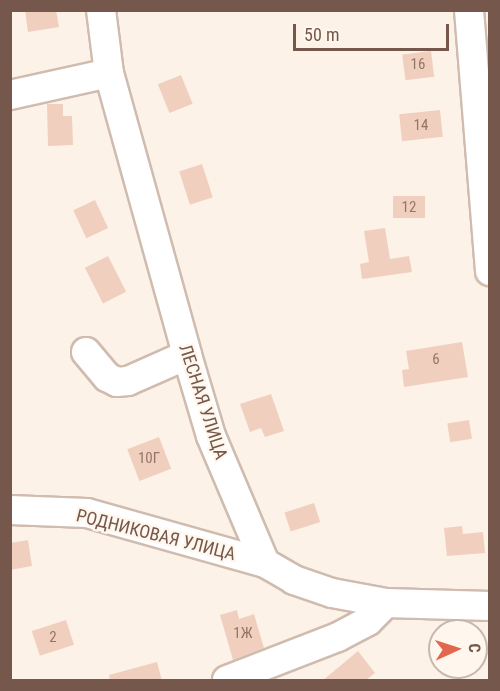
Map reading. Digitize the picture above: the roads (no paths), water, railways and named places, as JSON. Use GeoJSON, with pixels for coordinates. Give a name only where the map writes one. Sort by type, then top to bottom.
{"type":"FeatureCollection","features":[{"type":"Feature","properties":{"kind":"street","name":"ЛЕСНАЯ УЛИЦА"},"geometry":{"type":"LineString","coordinates":[[101,10],[110,73],[211,436],[265,563]]}},
{"type":"Feature","properties":{"kind":"street"},"geometry":{"type":"LineString","coordinates":[[469,10],[483,88],[489,271]]}},
{"type":"Feature","properties":{"kind":"street"},"geometry":{"type":"LineString","coordinates":[[10,95],[110,73]]}},
{"type":"Feature","properties":{"kind":"street"},"geometry":{"type":"LineString","coordinates":[[86,352],[107,378],[117,382],[128,381],[187,355]]}},
{"type":"Feature","properties":{"kind":"street","name":"РОДНИКОВАЯ УЛИЦА"},"geometry":{"type":"LineString","coordinates":[[10,510],[87,513],[265,563]]}},
{"type":"Feature","properties":{"kind":"street"},"geometry":{"type":"LineString","coordinates":[[265,563],[294,580],[332,593],[386,603],[489,606]]}},
{"type":"Feature","properties":{"kind":"street"},"geometry":{"type":"LineString","coordinates":[[227,681],[338,637],[368,621],[386,603]]}}]}
